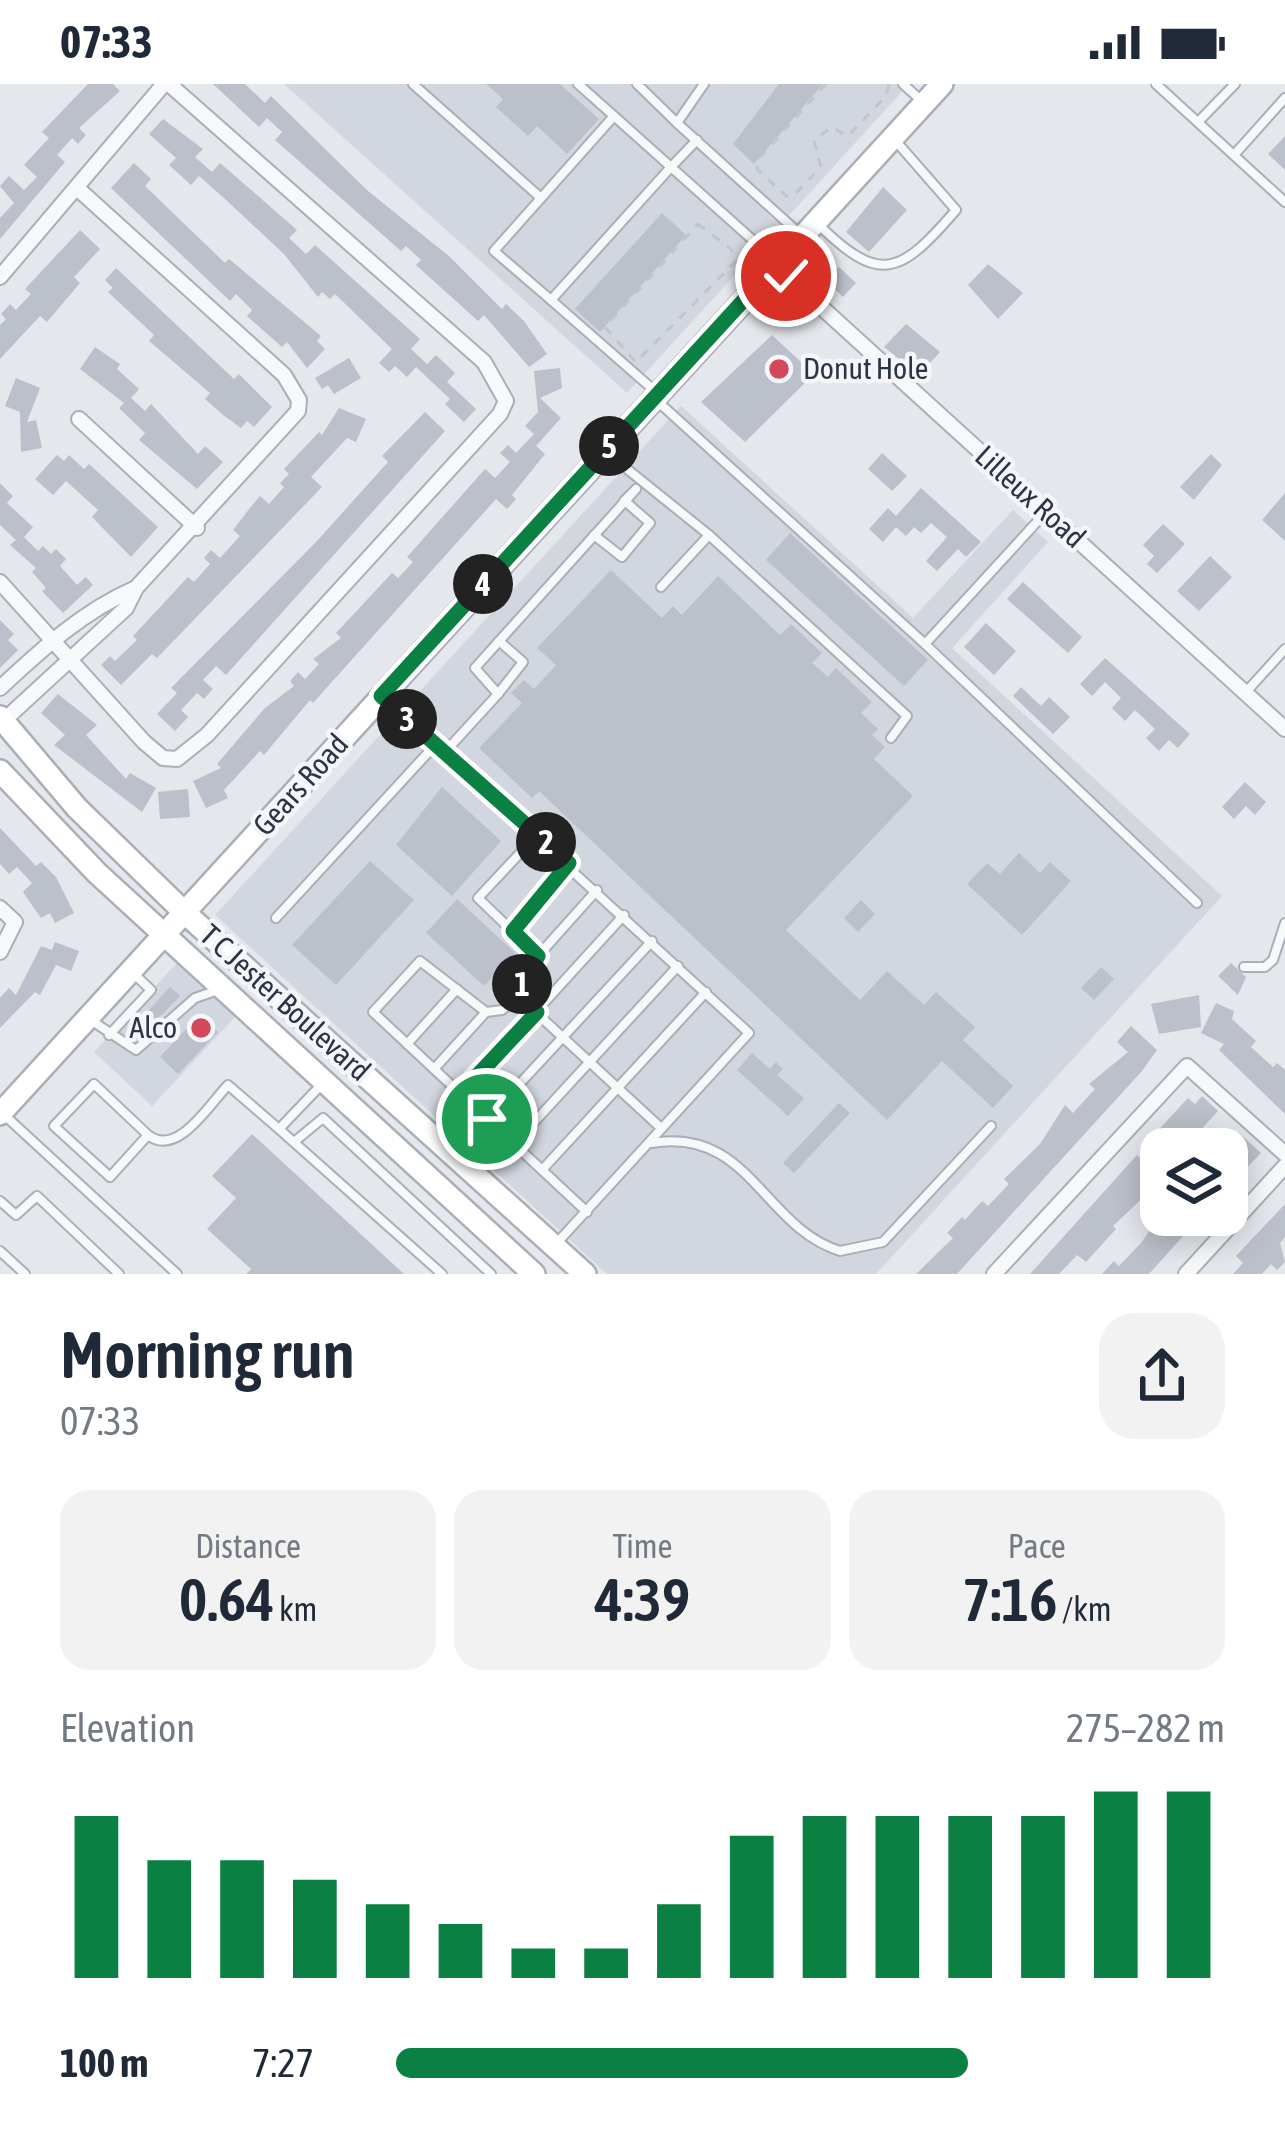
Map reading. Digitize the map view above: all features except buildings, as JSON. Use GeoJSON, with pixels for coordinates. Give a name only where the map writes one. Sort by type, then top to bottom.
{"type":"FeatureCollection","features":[{"type":"Feature","properties":{"kind":"main road","name":"Gears Road"},"geometry":{"type":"LineString","coordinates":[[1,1113],[942,84]]}},
{"type":"Feature","properties":{"kind":"main road","name":"T C Jester Boulevard"},"geometry":{"type":"LineString","coordinates":[[1,721],[77,808],[185,913],[585,1274]]}},
{"type":"Feature","properties":{"kind":"main road","name":"T C Jester Boulevard"},"geometry":{"type":"LineString","coordinates":[[0,771],[165,935],[531,1273]]}},
{"type":"Feature","properties":{"kind":"main road"},"geometry":{"type":"LineString","coordinates":[[326,1081],[346,1058]]}},
{"type":"Feature","properties":{"kind":"main road"},"geometry":{"type":"LineString","coordinates":[[531,1273],[554,1246]]}},
{"type":"Feature","properties":{"kind":"street"},"geometry":{"type":"LineString","coordinates":[[0,277],[166,84],[437,320],[497,378],[506,401],[500,414],[197,745],[177,759],[163,758],[0,582]]}},
{"type":"Feature","properties":{"kind":"street"},"geometry":{"type":"LineString","coordinates":[[1,721],[126,608],[136,588],[197,528],[298,411],[291,382],[77,188]]}},
{"type":"Feature","properties":{"kind":"street","name":"Lilleux Road"},"geometry":{"type":"LineString","coordinates":[[776,264],[1285,729]]}},
{"type":"Feature","properties":{"kind":"street"},"geometry":{"type":"LineString","coordinates":[[79,419],[197,528]]}},
{"type":"Feature","properties":{"kind":"street"},"geometry":{"type":"LineString","coordinates":[[0,688],[51,640],[107,601],[136,588]]}},
{"type":"Feature","properties":{"kind":"street"},"geometry":{"type":"LineString","coordinates":[[0,908],[14,922],[0,952]]}},
{"type":"Feature","properties":{"kind":"street"},"geometry":{"type":"LineString","coordinates":[[994,1274],[1187,1066],[1285,1154]]}},
{"type":"Feature","properties":{"kind":"street"},"geometry":{"type":"LineString","coordinates":[[1186,1274],[1285,1166]]}},
{"type":"Feature","properties":{"kind":"lane"},"geometry":{"type":"LineString","coordinates":[[413,84],[541,198]]}},
{"type":"Feature","properties":{"kind":"lane"},"geometry":{"type":"LineString","coordinates":[[578,84],[776,264]]}},
{"type":"Feature","properties":{"kind":"lane"},"geometry":{"type":"LineString","coordinates":[[637,84],[697,140],[808,228],[853,259],[886,266],[920,252],[956,210],[892,138]]}},
{"type":"Feature","properties":{"kind":"lane"},"geometry":{"type":"LineString","coordinates":[[677,123],[682,108],[704,84]]}},
{"type":"Feature","properties":{"kind":"lane"},"geometry":{"type":"LineString","coordinates":[[903,84],[924,103]]}},
{"type":"Feature","properties":{"kind":"lane"},"geometry":{"type":"LineString","coordinates":[[1156,84],[1285,202]]}},
{"type":"Feature","properties":{"kind":"lane"},"geometry":{"type":"LineString","coordinates":[[1198,122],[1234,84]]}},
{"type":"Feature","properties":{"kind":"lane"},"geometry":{"type":"LineString","coordinates":[[1234,155],[1285,98]]}},
{"type":"Feature","properties":{"kind":"lane"},"geometry":{"type":"LineString","coordinates":[[614,116],[494,251],[925,644],[1197,903]]}},
{"type":"Feature","properties":{"kind":"lane"},"geometry":{"type":"LineString","coordinates":[[551,300],[697,140]]}},
{"type":"Feature","properties":{"kind":"lane"},"geometry":{"type":"LineString","coordinates":[[604,451],[709,535],[908,716],[891,738]]}},
{"type":"Feature","properties":{"kind":"lane"},"geometry":{"type":"LineString","coordinates":[[498,694],[475,668],[644,480]]}},
{"type":"Feature","properties":{"kind":"lane"},"geometry":{"type":"LineString","coordinates":[[594,535],[622,557],[649,528],[624,501]]}},
{"type":"Feature","properties":{"kind":"lane"},"geometry":{"type":"LineString","coordinates":[[925,644],[1046,512]]}},
{"type":"Feature","properties":{"kind":"lane"},"geometry":{"type":"LineString","coordinates":[[661,587],[709,535]]}},
{"type":"Feature","properties":{"kind":"lane"},"geometry":{"type":"LineString","coordinates":[[445,752],[523,662],[499,641]]}},
{"type":"Feature","properties":{"kind":"lane"},"geometry":{"type":"LineString","coordinates":[[1245,693],[1285,649]]}},
{"type":"Feature","properties":{"kind":"lane"},"geometry":{"type":"LineString","coordinates":[[381,696],[538,834],[749,1033],[554,1246]]}},
{"type":"Feature","properties":{"kind":"lane"},"geometry":{"type":"LineString","coordinates":[[276,918],[436,744]]}},
{"type":"Feature","properties":{"kind":"lane"},"geometry":{"type":"LineString","coordinates":[[538,834],[478,898],[538,956]]}},
{"type":"Feature","properties":{"kind":"lane"},"geometry":{"type":"LineString","coordinates":[[513,931],[569,863]]}},
{"type":"Feature","properties":{"kind":"lane"},"geometry":{"type":"LineString","coordinates":[[434,1069],[486,1012],[502,1010],[518,996],[538,956],[597,890]]}},
{"type":"Feature","properties":{"kind":"lane"},"geometry":{"type":"LineString","coordinates":[[460,1094],[624,915]]}},
{"type":"Feature","properties":{"kind":"lane"},"geometry":{"type":"LineString","coordinates":[[1244,967],[1264,967],[1273,960],[1285,923]]}},
{"type":"Feature","properties":{"kind":"lane"},"geometry":{"type":"LineString","coordinates":[[487,1119],[652,941]]}},
{"type":"Feature","properties":{"kind":"lane"},"geometry":{"type":"LineString","coordinates":[[486,1012],[420,961],[373,1012],[587,1212]]}},
{"type":"Feature","properties":{"kind":"lane"},"geometry":{"type":"LineString","coordinates":[[514,1144],[678,966]]}},
{"type":"Feature","properties":{"kind":"lane"},"geometry":{"type":"LineString","coordinates":[[110,1036],[151,990],[131,971]]}},
{"type":"Feature","properties":{"kind":"lane"},"geometry":{"type":"LineString","coordinates":[[88,1018],[130,1049],[145,1047],[195,998],[223,988]]}},
{"type":"Feature","properties":{"kind":"lane"},"geometry":{"type":"LineString","coordinates":[[407,1044],[457,989]]}},
{"type":"Feature","properties":{"kind":"lane"},"geometry":{"type":"LineString","coordinates":[[542,1170],[706,992]]}},
{"type":"Feature","properties":{"kind":"lane"},"geometry":{"type":"LineString","coordinates":[[518,996],[663,1127],[666,1140]]}},
{"type":"Feature","properties":{"kind":"lane"},"geometry":{"type":"LineString","coordinates":[[279,1129],[326,1081]]}},
{"type":"Feature","properties":{"kind":"lane"},"geometry":{"type":"LineString","coordinates":[[148,1135],[110,1177],[54,1126],[94,1084],[148,1135],[166,1143],[178,1138],[228,1085],[442,1274]]}},
{"type":"Feature","properties":{"kind":"lane"},"geometry":{"type":"LineString","coordinates":[[1,1113],[177,1274]]}},
{"type":"Feature","properties":{"kind":"lane"},"geometry":{"type":"LineString","coordinates":[[294,1142],[323,1118],[491,1274]]}},
{"type":"Feature","properties":{"kind":"lane"},"geometry":{"type":"LineString","coordinates":[[649,1143],[666,1140],[716,1149],[808,1234],[839,1251],[883,1242],[991,1126]]}},
{"type":"Feature","properties":{"kind":"lane"},"geometry":{"type":"LineString","coordinates":[[0,1201],[16,1215],[37,1196],[119,1274]]}},
{"type":"Feature","properties":{"kind":"lane"},"geometry":{"type":"LineString","coordinates":[[0,1251],[25,1274]]}},
{"type":"Feature","properties":{"kind":"path"},"geometry":{"type":"LineString","coordinates":[[826,84],[758,160],[757,169],[786,196],[793,196],[821,167],[814,142],[819,132],[832,127],[848,136],[886,96],[889,84]]}},
{"type":"Feature","properties":{"kind":"path"},"geometry":{"type":"LineString","coordinates":[[698,224],[736,257],[641,364],[605,332],[698,224]]}},
{"type":"Feature","properties":{"kind":"shaded area"},"geometry":{"type":"Polygon","coordinates":[[[284,84],[909,84],[627,393],[284,84]]]}},
{"type":"Feature","properties":{"kind":"shaded area"},"geometry":{"type":"Polygon","coordinates":[[[681,406],[913,618],[1013,510],[1048,542],[952,648],[1222,896],[876,1274],[607,1274],[215,915],[681,406]]]}},
{"type":"Feature","properties":{"kind":"shaded area"},"geometry":{"type":"Polygon","coordinates":[[[177,963],[235,1017],[152,1106],[94,1052],[177,963]]]}},
{"type":"Feature","properties":{"kind":"place","name":"Donut Hole"},"geometry":{"type":"Point","coordinates":[779,369]}},
{"type":"Feature","properties":{"kind":"place","name":"Alco"},"geometry":{"type":"Point","coordinates":[201,1028]}},
{"type":"Feature","properties":{"kind":"route"},"geometry":{"type":"LineString","coordinates":[[487,1119],[460,1094],[537,1012],[518,996],[538,956],[513,931],[569,863],[381,696],[775,266],[786,276]]}}]}
